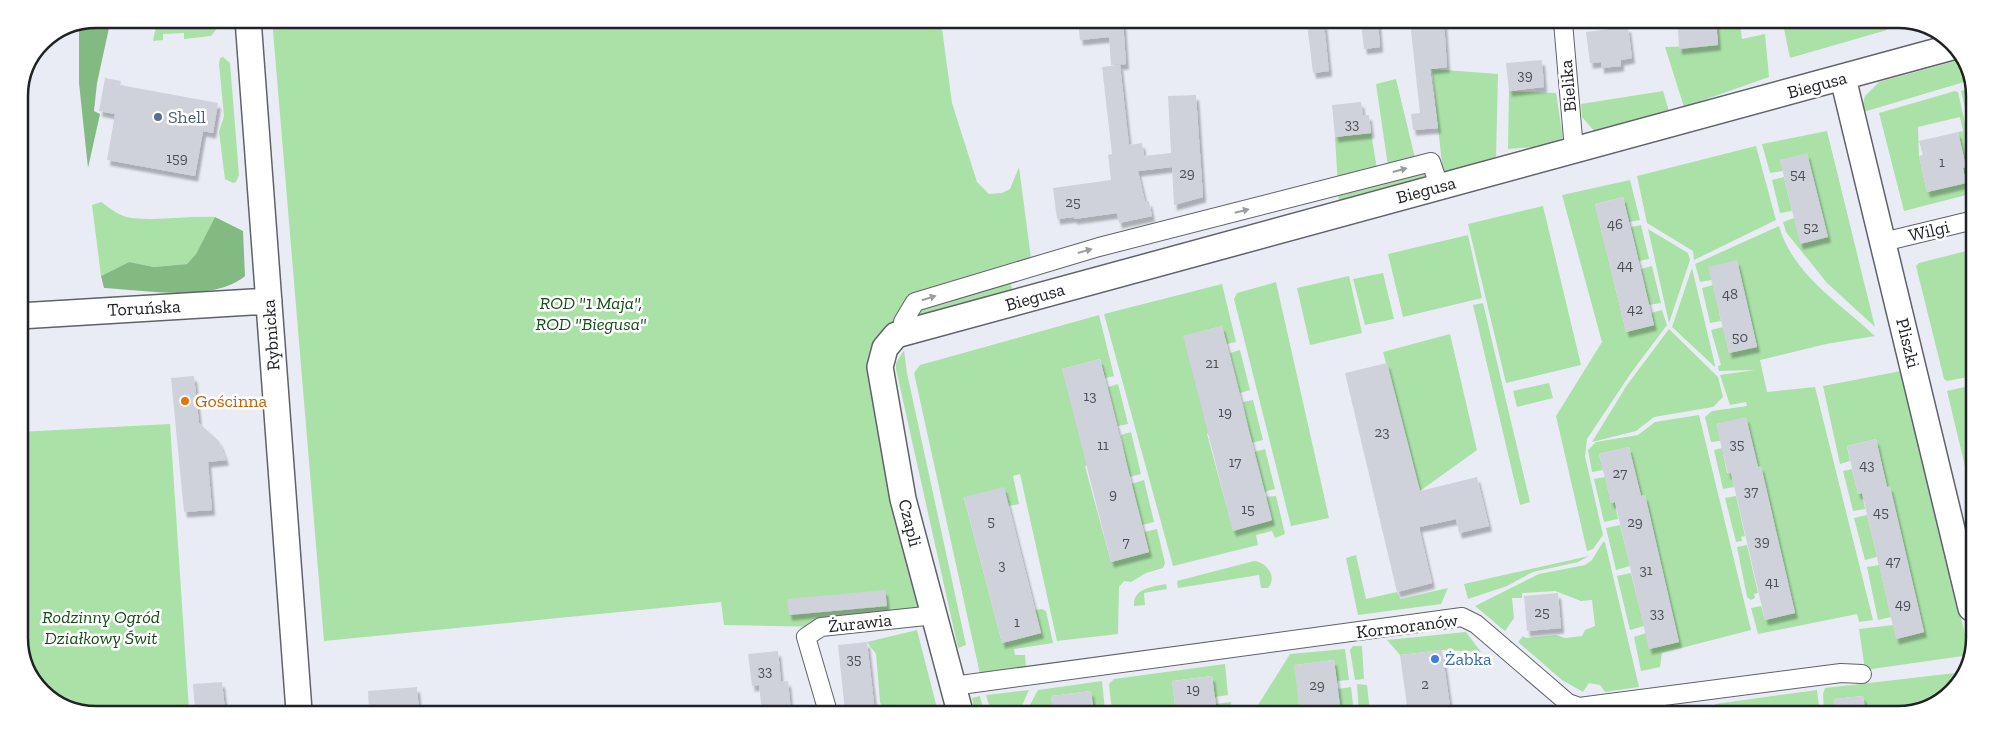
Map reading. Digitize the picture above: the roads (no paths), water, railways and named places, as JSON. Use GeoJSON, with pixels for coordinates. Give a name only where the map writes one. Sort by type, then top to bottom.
{"type":"FeatureCollection","features":[{"type":"Feature","properties":{"kind":"street","name":"Rybnicka"},"geometry":{"type":"LineString","coordinates":[[249,28],[299,706]]}},
{"type":"Feature","properties":{"kind":"street","name":"Bielika"},"geometry":{"type":"LineString","coordinates":[[1564,28],[1574,150]]}},
{"type":"Feature","properties":{"kind":"street","name":"Biegusa"},"geometry":{"type":"LineString","coordinates":[[900,334],[1948,48]]}},
{"type":"Feature","properties":{"kind":"street","name":"Pliszki"},"geometry":{"type":"LineString","coordinates":[[1843,78],[1966,582]]}},
{"type":"Feature","properties":{"kind":"street","name":"Wilgi"},"geometry":{"type":"LineString","coordinates":[[1883,242],[1966,222]]}},
{"type":"Feature","properties":{"kind":"street","name":"Toruńska"},"geometry":{"type":"LineString","coordinates":[[28,315],[268,301]]}},
{"type":"Feature","properties":{"kind":"street","name":"Czapli"},"geometry":{"type":"LineString","coordinates":[[900,334],[885,348],[880,366],[903,499],[958,706]]}},
{"type":"Feature","properties":{"kind":"street","name":"Żurawia"},"geometry":{"type":"LineString","coordinates":[[826,706],[806,637],[821,627],[935,615]]}},
{"type":"Feature","properties":{"kind":"street","name":"Kormoranów"},"geometry":{"type":"LineString","coordinates":[[953,686],[1462,617],[1476,624],[1568,703],[1577,706]]}},
{"type":"Feature","properties":{"kind":"street","name":"Kormoranów"},"geometry":{"type":"LineString","coordinates":[[1588,706],[1841,673],[1862,674]]}},
{"type":"Feature","properties":{"kind":"place","name":"Shell"},"geometry":{"type":"Point","coordinates":[158,117]}},
{"type":"Feature","properties":{"kind":"place","name":"Gościnna"},"geometry":{"type":"Point","coordinates":[185,401]}},
{"type":"Feature","properties":{"kind":"place","name":"Żabka"},"geometry":{"type":"Point","coordinates":[1435,659]}},
{"type":"Feature","properties":{"kind":"park label","name":"ROD \"1 Maja\", ROD \"Biegusa\""},"geometry":{"type":"Point","coordinates":[591,313]}},
{"type":"Feature","properties":{"kind":"park label","name":"Rodzinny Ogród Działkowy Świt"},"geometry":{"type":"Point","coordinates":[101,628]}}]}
